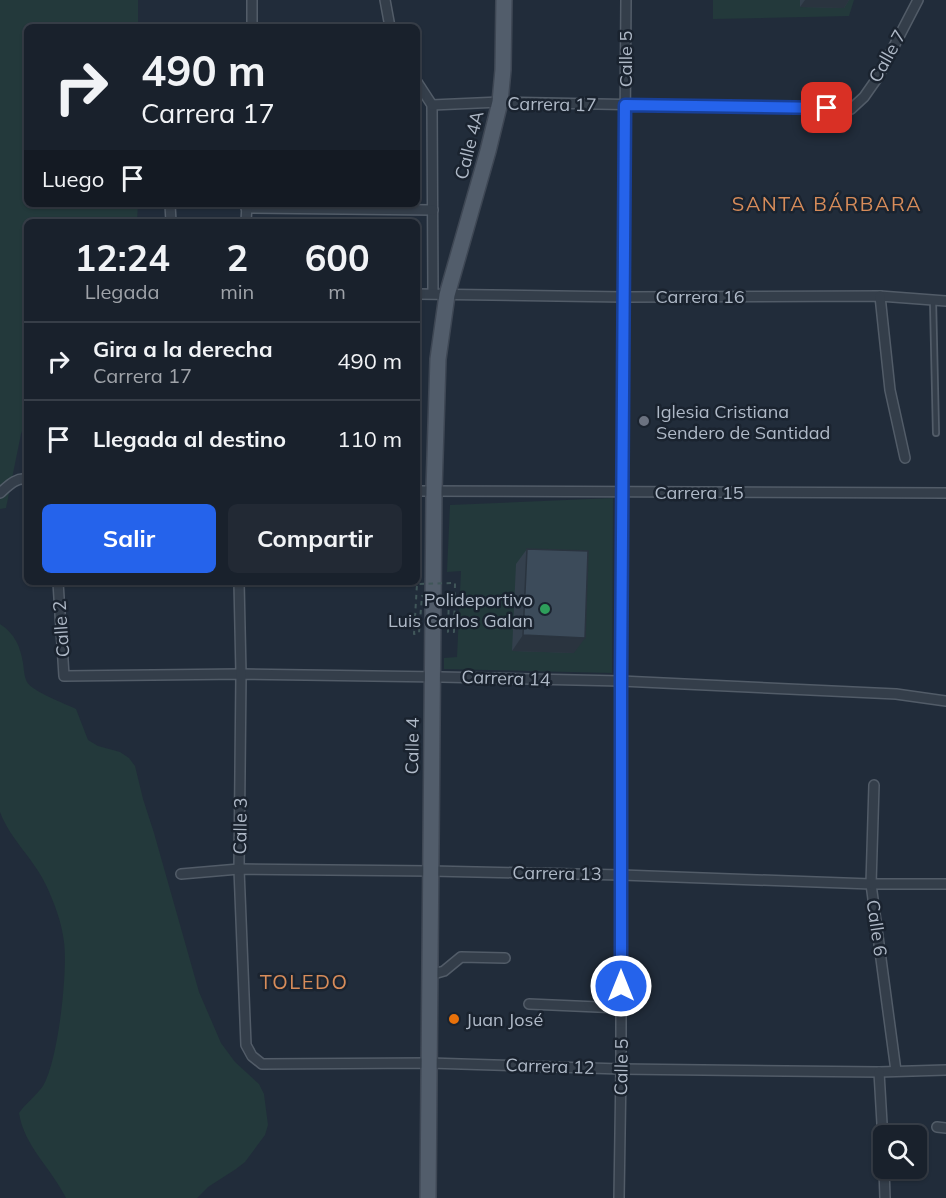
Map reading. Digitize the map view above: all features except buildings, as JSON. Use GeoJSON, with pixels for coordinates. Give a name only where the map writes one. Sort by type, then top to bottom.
{"type":"FeatureCollection","features":[{"type":"Feature","properties":{"kind":"main road","name":"Calle 4A"},"geometry":{"type":"LineString","coordinates":[[440,294],[489,151],[500,102],[504,70],[504,0]]}},
{"type":"Feature","properties":{"kind":"main road","name":"Calle 4"},"geometry":{"type":"LineString","coordinates":[[428,1198],[434,491],[440,294]]}},
{"type":"Feature","properties":{"kind":"street"},"geometry":{"type":"LineString","coordinates":[[252,0],[252,24]]}},
{"type":"Feature","properties":{"kind":"street"},"geometry":{"type":"LineString","coordinates":[[385,0],[389,24]]}},
{"type":"Feature","properties":{"kind":"street","name":"Calle 5"},"geometry":{"type":"LineString","coordinates":[[619,1198],[626,0]]}},
{"type":"Feature","properties":{"kind":"street","name":"Calle 7"},"geometry":{"type":"LineString","coordinates":[[851,109],[864,97],[878,77],[918,0]]}},
{"type":"Feature","properties":{"kind":"street"},"geometry":{"type":"LineString","coordinates":[[420,87],[432,105]]}},
{"type":"Feature","properties":{"kind":"street","name":"Carrera 17"},"geometry":{"type":"LineString","coordinates":[[432,105],[500,102],[851,109]]}},
{"type":"Feature","properties":{"kind":"street","name":"Calle 4"},"geometry":{"type":"LineString","coordinates":[[432,105],[433,210],[440,294]]}},
{"type":"Feature","properties":{"kind":"street"},"geometry":{"type":"LineString","coordinates":[[294,207],[433,210]]}},
{"type":"Feature","properties":{"kind":"street","name":"Carrera 16"},"geometry":{"type":"LineString","coordinates":[[420,294],[624,297],[880,296],[946,301]]}},
{"type":"Feature","properties":{"kind":"street"},"geometry":{"type":"LineString","coordinates":[[880,296],[890,390],[905,458]]}},
{"type":"Feature","properties":{"kind":"street"},"geometry":{"type":"LineString","coordinates":[[0,493],[17,479],[24,478]]}},
{"type":"Feature","properties":{"kind":"street","name":"Carrera 15"},"geometry":{"type":"LineString","coordinates":[[420,491],[946,493]]}},
{"type":"Feature","properties":{"kind":"street","name":"Calle 2"},"geometry":{"type":"LineString","coordinates":[[58,585],[64,676]]}},
{"type":"Feature","properties":{"kind":"street","name":"Calle 3"},"geometry":{"type":"LineString","coordinates":[[239,585],[241,674],[239,869],[246,1045],[252,1056],[262,1064]]}},
{"type":"Feature","properties":{"kind":"street","name":"Carrera 14"},"geometry":{"type":"LineString","coordinates":[[64,676],[241,674],[621,681],[896,694],[946,701]]}},
{"type":"Feature","properties":{"kind":"street","name":"Calle 6"},"geometry":{"type":"LineString","coordinates":[[874,785],[871,884],[896,1071]]}},
{"type":"Feature","properties":{"kind":"street","name":"Carrera 13"},"geometry":{"type":"LineString","coordinates":[[181,874],[239,869],[430,871],[871,884],[946,884]]}},
{"type":"Feature","properties":{"kind":"street"},"geometry":{"type":"LineString","coordinates":[[430,975],[444,971],[461,957],[505,958]]}},
{"type":"Feature","properties":{"kind":"street"},"geometry":{"type":"LineString","coordinates":[[529,1004],[621,1008]]}},
{"type":"Feature","properties":{"kind":"street","name":"Carrera 12"},"geometry":{"type":"LineString","coordinates":[[262,1064],[429,1063],[621,1069],[879,1072],[946,1070]]}},
{"type":"Feature","properties":{"kind":"street"},"geometry":{"type":"LineString","coordinates":[[879,1072],[882,1125]]}},
{"type":"Feature","properties":{"kind":"street"},"geometry":{"type":"LineString","coordinates":[[884,1179],[885,1198]]}},
{"type":"Feature","properties":{"kind":"lane"},"geometry":{"type":"LineString","coordinates":[[933,300],[936,433]]}},
{"type":"Feature","properties":{"kind":"path"},"geometry":{"type":"LineString","coordinates":[[420,584],[456,583],[454,632],[448,632],[449,594],[443,595]]}},
{"type":"Feature","properties":{"kind":"path"},"geometry":{"type":"LineString","coordinates":[[417,585],[414,634],[419,633],[422,596],[426,597]]}},
{"type":"Feature","properties":{"kind":"green space"},"geometry":{"type":"Polygon","coordinates":[[[0,0],[138,0],[138,24],[24,24],[24,207],[138,207],[137,219],[24,219],[24,426],[6,508],[0,509],[0,0]]]}},
{"type":"Feature","properties":{"kind":"green space"},"geometry":{"type":"Polygon","coordinates":[[[713,0],[854,0],[849,16],[713,19],[713,0]]]}},
{"type":"Feature","properties":{"kind":"green space"},"geometry":{"type":"Polygon","coordinates":[[[613,498],[612,673],[444,669],[444,658],[457,657],[461,571],[447,572],[450,505],[613,498]]]}},
{"type":"Feature","properties":{"kind":"green space"},"geometry":{"type":"Polygon","coordinates":[[[0,624],[16,641],[22,657],[25,677],[30,686],[76,709],[88,740],[98,746],[120,752],[135,766],[199,992],[221,1043],[235,1062],[259,1084],[264,1094],[268,1125],[265,1135],[245,1162],[208,1187],[197,1198],[66,1198],[32,1147],[22,1125],[19,1113],[43,1086],[53,1057],[61,1016],[65,956],[61,927],[49,892],[35,866],[4,822],[0,812],[0,624]]]}},
{"type":"Feature","properties":{"kind":"place","name":"Iglesia Cristiana Sendero de Santidad"},"geometry":{"type":"Point","coordinates":[644,421]}},
{"type":"Feature","properties":{"kind":"place","name":"Polideportivo Luis Carlos Galan"},"geometry":{"type":"Point","coordinates":[545,609]}},
{"type":"Feature","properties":{"kind":"place","name":"Juan José"},"geometry":{"type":"Point","coordinates":[454,1019]}},
{"type":"Feature","properties":{"kind":"district","name":"SANTA BÁRBARA"},"geometry":{"type":"Point","coordinates":[827,203]}},
{"type":"Feature","properties":{"kind":"district","name":"TOLEDO"},"geometry":{"type":"Point","coordinates":[304,981]}},
{"type":"Feature","properties":{"kind":"route"},"geometry":{"type":"LineString","coordinates":[[621,986],[625,105],[827,108]]}}]}
